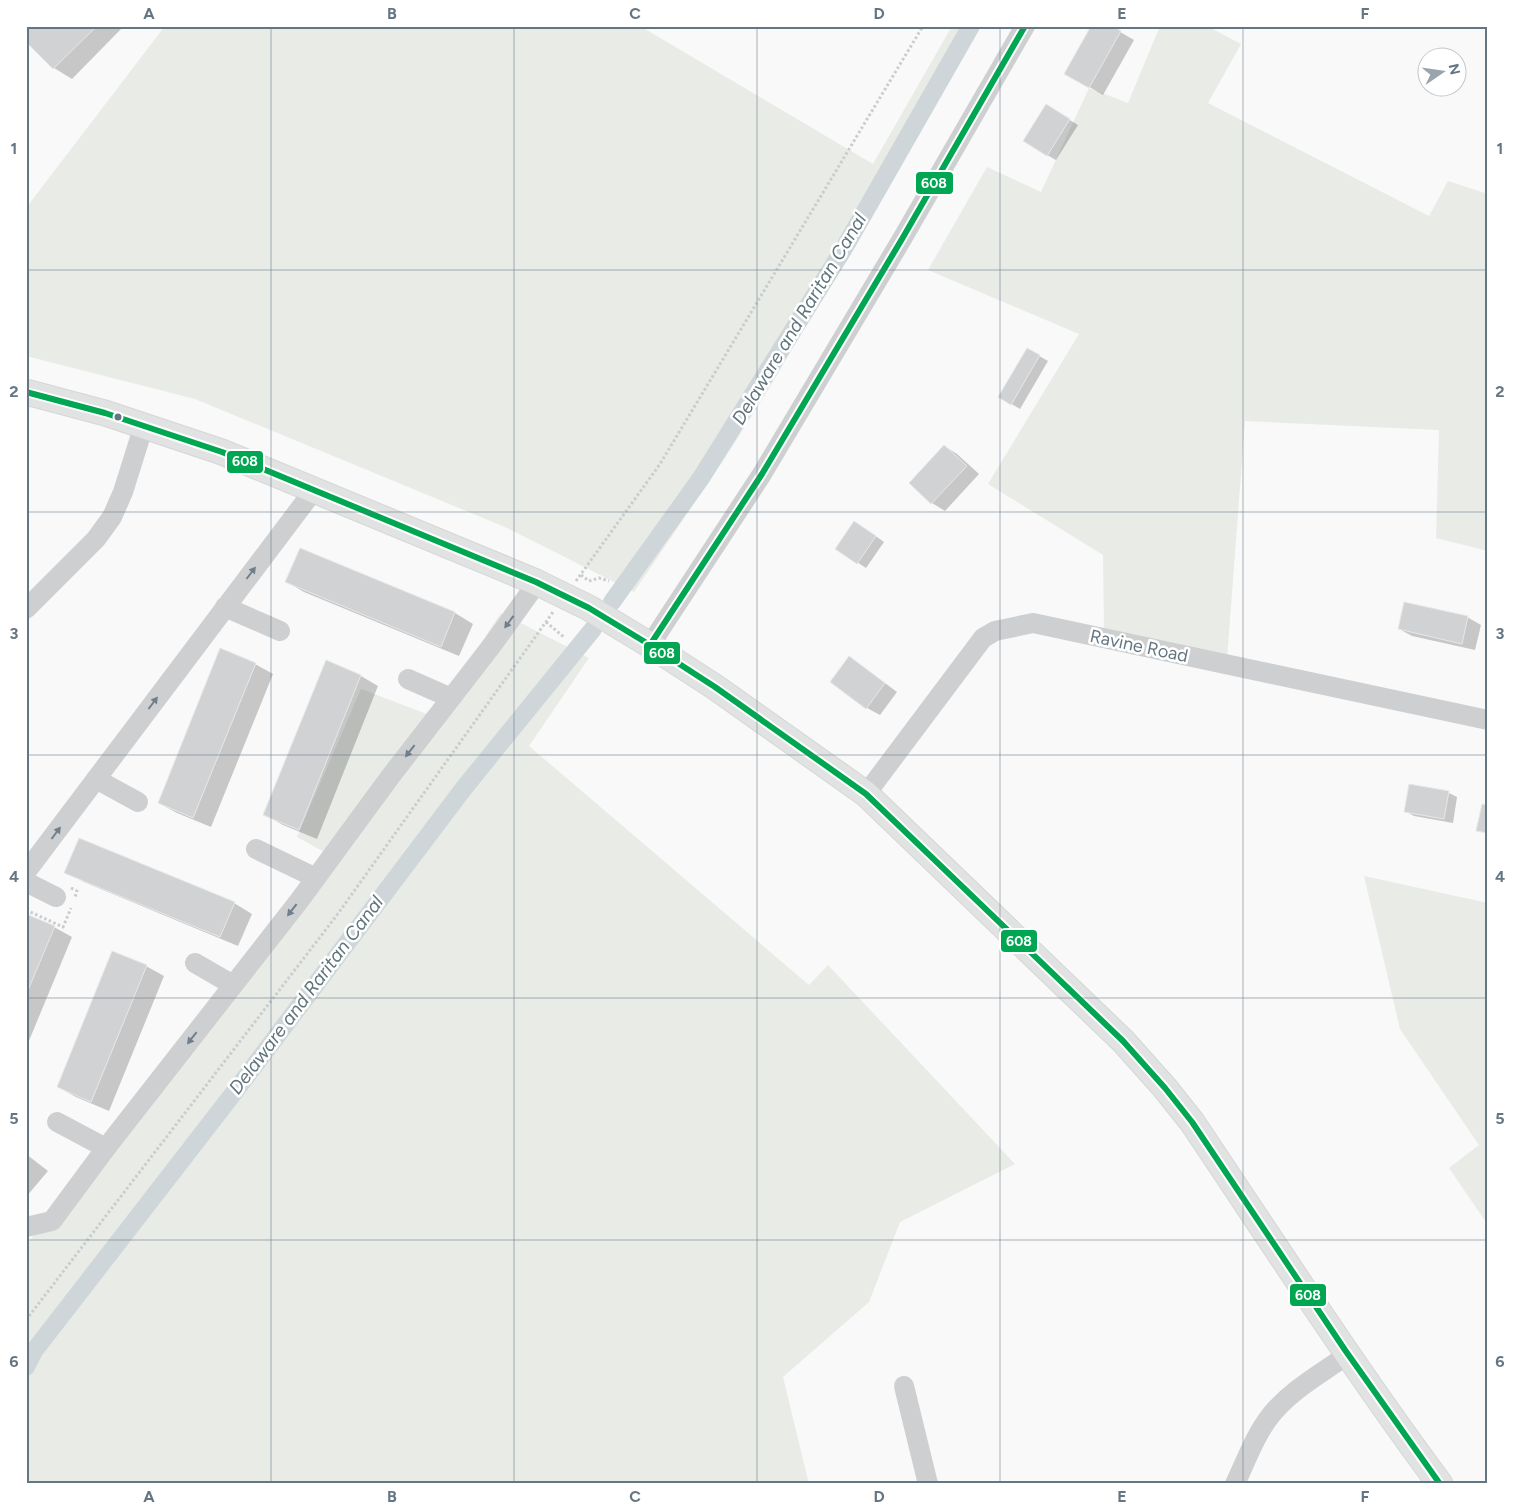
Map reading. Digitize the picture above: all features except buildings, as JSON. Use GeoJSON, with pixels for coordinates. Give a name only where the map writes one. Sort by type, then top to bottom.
{"type":"FeatureCollection","features":[{"type":"Feature","properties":{"kind":"main road"},"geometry":{"type":"LineString","coordinates":[[26,392],[144,425],[222,452],[536,582],[589,608],[715,686],[866,794],[1123,1040],[1165,1088],[1192,1122],[1347,1355],[1440,1484]]}},
{"type":"Feature","properties":{"kind":"street"},"geometry":{"type":"LineString","coordinates":[[650,645],[762,474],[892,256],[1025,26]]}},
{"type":"Feature","properties":{"kind":"street"},"geometry":{"type":"LineString","coordinates":[[26,609],[96,539],[112,517],[123,492],[144,425]]}},
{"type":"Feature","properties":{"kind":"street"},"geometry":{"type":"LineString","coordinates":[[26,872],[314,490]]}},
{"type":"Feature","properties":{"kind":"street"},"geometry":{"type":"LineString","coordinates":[[26,1227],[52,1220],[316,878],[390,777],[498,637],[536,582]]}},
{"type":"Feature","properties":{"kind":"street"},"geometry":{"type":"LineString","coordinates":[[225,608],[280,631]]}},
{"type":"Feature","properties":{"kind":"street","name":"Ravine Road"},"geometry":{"type":"LineString","coordinates":[[866,794],[983,638],[995,631],[1033,623],[1488,720]]}},
{"type":"Feature","properties":{"kind":"street"},"geometry":{"type":"LineString","coordinates":[[408,679],[451,698]]}},
{"type":"Feature","properties":{"kind":"street"},"geometry":{"type":"LineString","coordinates":[[96,779],[138,802]]}},
{"type":"Feature","properties":{"kind":"street"},"geometry":{"type":"LineString","coordinates":[[256,849],[316,878]]}},
{"type":"Feature","properties":{"kind":"street"},"geometry":{"type":"LineString","coordinates":[[26,882],[56,897]]}},
{"type":"Feature","properties":{"kind":"street"},"geometry":{"type":"LineString","coordinates":[[195,963],[233,985]]}},
{"type":"Feature","properties":{"kind":"street"},"geometry":{"type":"LineString","coordinates":[[57,1122],[106,1148]]}},
{"type":"Feature","properties":{"kind":"street"},"geometry":{"type":"LineString","coordinates":[[1235,1484],[1258,1434],[1272,1414],[1290,1396],[1347,1355]]}},
{"type":"Feature","properties":{"kind":"street"},"geometry":{"type":"LineString","coordinates":[[904,1386],[928,1484]]}},
{"type":"Feature","properties":{"kind":"path"},"geometry":{"type":"LineString","coordinates":[[609,581],[599,578],[589,581],[581,575],[660,464],[923,26]]}},
{"type":"Feature","properties":{"kind":"path"},"geometry":{"type":"LineString","coordinates":[[26,1320],[337,915],[546,622],[565,638]]}},
{"type":"Feature","properties":{"kind":"shaded area"},"geometry":{"type":"Polygon","coordinates":[[[165,26],[640,26],[873,164],[952,26],[979,26],[770,387],[725,458],[634,592],[505,527],[195,399],[26,356],[26,208],[165,26]]]}},
{"type":"Feature","properties":{"kind":"shaded area"},"geometry":{"type":"Polygon","coordinates":[[[1160,26],[1207,26],[1241,44],[1208,103],[1429,216],[1448,181],[1488,194],[1488,551],[1436,538],[1439,430],[1245,421],[1227,659],[1104,628],[1103,555],[988,484],[1079,334],[928,270],[987,167],[1041,192],[1089,88],[1128,103],[1160,26]]]}},
{"type":"Feature","properties":{"kind":"shaded area"},"geometry":{"type":"Polygon","coordinates":[[[501,613],[589,658],[529,746],[809,985],[828,965],[1015,1164],[900,1222],[869,1302],[783,1377],[809,1484],[26,1484],[26,1245],[330,855],[297,837],[361,689],[432,716],[501,613]]]}},
{"type":"Feature","properties":{"kind":"shaded area"},"geometry":{"type":"Polygon","coordinates":[[[1364,876],[1488,903],[1488,1225],[1449,1168],[1479,1145],[1400,1029],[1364,876]]]}},
{"type":"Feature","properties":{"kind":"waterway","name":"Delaware and Raritan Canal"},"geometry":{"type":"LineString","coordinates":[[612,602],[701,478],[843,250],[971,26]]}},
{"type":"Feature","properties":{"kind":"waterway","name":"Delaware and Raritan Canal"},"geometry":{"type":"LineString","coordinates":[[26,1367],[34,1351],[236,1090],[464,788],[593,629]]}},
{"type":"Feature","properties":{"kind":"transit line","name":"608"},"geometry":{"type":"LineString","coordinates":[[650,645],[762,474],[902,239],[1025,26]]}},
{"type":"Feature","properties":{"kind":"transit line","name":"608"},"geometry":{"type":"LineString","coordinates":[[26,392],[105,413],[222,452],[536,582],[589,608],[650,645],[715,687],[866,794],[1123,1041],[1165,1088],[1192,1122],[1345,1350],[1440,1484]]}}]}
